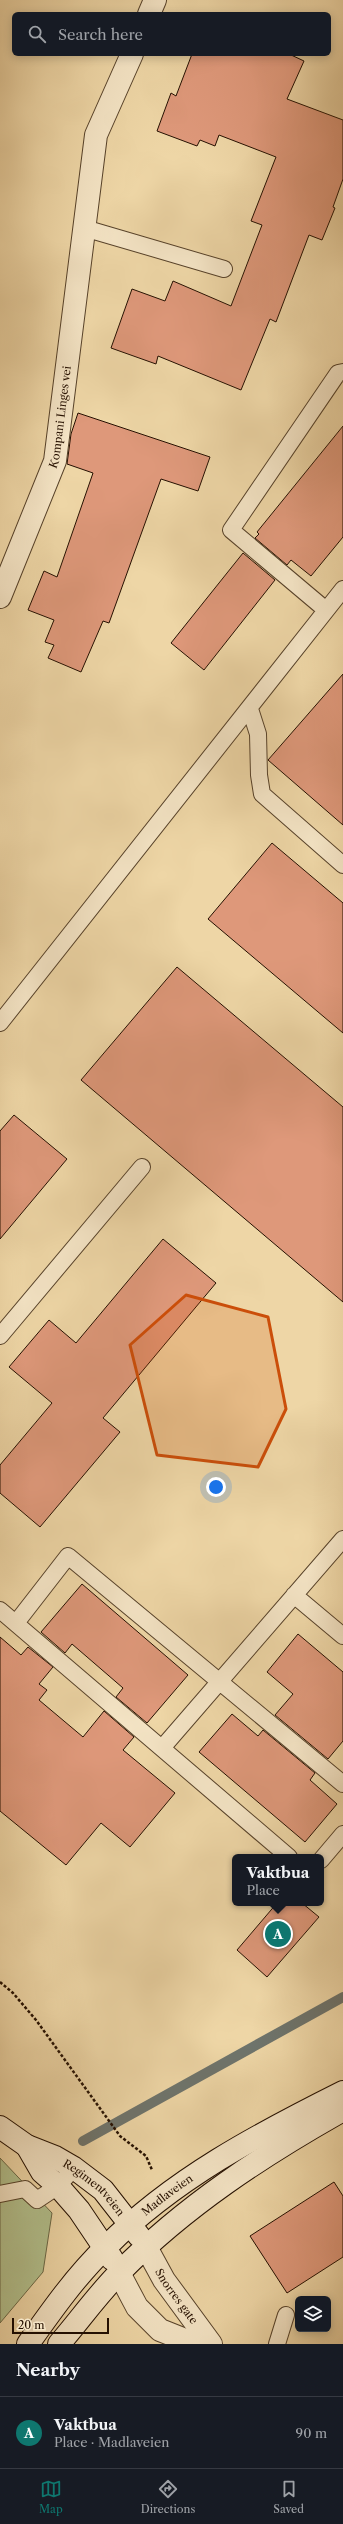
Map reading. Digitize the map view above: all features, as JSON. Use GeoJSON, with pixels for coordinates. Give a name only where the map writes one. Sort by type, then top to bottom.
{"type":"FeatureCollection","features":[{"type":"Feature","properties":{"kind":"main road"},"geometry":{"type":"LineString","coordinates":[[150,12],[155,0]]}},
{"type":"Feature","properties":{"kind":"main road","name":"Kompani Linges vei"},"geometry":{"type":"LineString","coordinates":[[0,597],[55,461],[96,136],[131,56]]}},
{"type":"Feature","properties":{"kind":"main road","name":"Madlaveien"},"geometry":{"type":"LineString","coordinates":[[28,2344],[66,2291],[105,2247],[131,2223],[185,2180],[291,2118],[343,2092]]}},
{"type":"Feature","properties":{"kind":"main road"},"geometry":{"type":"LineString","coordinates":[[59,2344],[119,2273],[146,2247],[199,2202],[299,2135],[343,2110]]}},
{"type":"Feature","properties":{"kind":"main road","name":"Regimentveien"},"geometry":{"type":"LineString","coordinates":[[0,2127],[27,2146],[55,2157],[74,2168],[103,2190],[131,2223],[146,2247]]}},
{"type":"Feature","properties":{"kind":"main road","name":"Regimentveien"},"geometry":{"type":"LineString","coordinates":[[27,2146],[42,2172],[58,2186],[79,2210],[105,2247],[119,2273]]}},
{"type":"Feature","properties":{"kind":"main road","name":"Snorres gate"},"geometry":{"type":"LineString","coordinates":[[146,2247],[164,2280],[211,2344]]}},
{"type":"Feature","properties":{"kind":"main road","name":"Snorres gate"},"geometry":{"type":"LineString","coordinates":[[119,2273],[137,2307],[160,2330],[195,2344]]}},
{"type":"Feature","properties":{"kind":"lane"},"geometry":{"type":"LineString","coordinates":[[84,228],[224,269]]}},
{"type":"Feature","properties":{"kind":"lane"},"geometry":{"type":"LineString","coordinates":[[326,610],[231,530],[338,373],[343,372]]}},
{"type":"Feature","properties":{"kind":"lane"},"geometry":{"type":"LineString","coordinates":[[0,1023],[250,709],[343,589]]}},
{"type":"Feature","properties":{"kind":"lane"},"geometry":{"type":"LineString","coordinates":[[250,709],[258,734],[258,775],[262,794],[343,865]]}},
{"type":"Feature","properties":{"kind":"lane"},"geometry":{"type":"LineString","coordinates":[[0,1336],[142,1167]]}},
{"type":"Feature","properties":{"kind":"lane"},"geometry":{"type":"LineString","coordinates":[[162,1748],[343,1539]]}},
{"type":"Feature","properties":{"kind":"lane"},"geometry":{"type":"LineString","coordinates":[[16,1623],[68,1556],[343,1784]]}},
{"type":"Feature","properties":{"kind":"lane"},"geometry":{"type":"LineString","coordinates":[[294,1595],[343,1636]]}},
{"type":"Feature","properties":{"kind":"lane"},"geometry":{"type":"LineString","coordinates":[[0,1610],[286,1854]]}},
{"type":"Feature","properties":{"kind":"lane"},"geometry":{"type":"LineString","coordinates":[[324,1856],[343,1834]]}},
{"type":"Feature","properties":{"kind":"lane"},"geometry":{"type":"LineString","coordinates":[[0,2194],[25,2189],[37,2200],[58,2186],[74,2168]]}},
{"type":"Feature","properties":{"kind":"lane"},"geometry":{"type":"LineString","coordinates":[[277,2344],[286,2315]]}},
{"type":"Feature","properties":{"kind":"path"},"geometry":{"type":"LineString","coordinates":[[0,1982],[13,1993],[36,2020],[120,2136],[146,2156],[152,2171]]}},
{"type":"Feature","properties":{"kind":"highlighted area"},"geometry":{"type":"Polygon","coordinates":[[[186,1295],[268,1317],[286,1409],[258,1467],[157,1455],[130,1345],[186,1295]]]}},
{"type":"Feature","properties":{"kind":"green space"},"geometry":{"type":"Polygon","coordinates":[[[0,2158],[52,2213],[43,2272],[0,2323],[0,2158]]]}},
{"type":"Feature","properties":{"kind":"building"},"geometry":{"type":"Polygon","coordinates":[[[191,56],[293,56],[304,61],[287,99],[343,120],[343,179],[333,207],[335,208],[322,240],[309,235],[276,322],[270,319],[241,390],[158,356],[156,364],[111,348],[132,289],[165,301],[173,281],[231,306],[262,225],[251,221],[276,157],[219,135],[215,146],[200,140],[197,146],[157,131],[171,93],[176,96],[191,56]]]}},
{"type":"Feature","properties":{"kind":"building"},"geometry":{"type":"Polygon","coordinates":[[[78,413],[210,457],[198,491],[161,479],[109,623],[103,621],[81,672],[48,658],[54,645],[45,642],[54,620],[28,610],[44,571],[57,577],[93,473],[67,464],[71,434],[78,413]]]}},
{"type":"Feature","properties":{"kind":"building"},"geometry":{"type":"Polygon","coordinates":[[[343,426],[343,537],[311,576],[291,560],[287,565],[255,538],[259,534],[257,532],[343,426]]]}},
{"type":"Feature","properties":{"kind":"building"},"geometry":{"type":"Polygon","coordinates":[[[243,553],[275,580],[204,670],[171,643],[243,553]]]}},
{"type":"Feature","properties":{"kind":"building"},"geometry":{"type":"Polygon","coordinates":[[[343,674],[343,825],[268,760],[343,674]]]}},
{"type":"Feature","properties":{"kind":"building"},"geometry":{"type":"Polygon","coordinates":[[[272,843],[343,903],[343,1033],[208,919],[272,843]]]}},
{"type":"Feature","properties":{"kind":"building"},"geometry":{"type":"Polygon","coordinates":[[[177,967],[343,1107],[343,1302],[81,1080],[177,967]]]}},
{"type":"Feature","properties":{"kind":"building"},"geometry":{"type":"Polygon","coordinates":[[[14,1115],[67,1159],[0,1239],[0,1131],[14,1115]]]}},
{"type":"Feature","properties":{"kind":"building"},"geometry":{"type":"Polygon","coordinates":[[[163,1239],[216,1283],[103,1418],[120,1432],[40,1527],[0,1493],[0,1465],[52,1403],[9,1367],[49,1320],[76,1343],[163,1239]]]}},
{"type":"Feature","properties":{"kind":"building"},"geometry":{"type":"Polygon","coordinates":[[[82,1584],[188,1675],[147,1723],[116,1697],[123,1688],[72,1644],[65,1653],[41,1632],[82,1584]]]}},
{"type":"Feature","properties":{"kind":"building"},"geometry":{"type":"Polygon","coordinates":[[[298,1634],[343,1672],[343,1741],[328,1759],[275,1715],[293,1694],[267,1672],[298,1634]]]}},
{"type":"Feature","properties":{"kind":"building"},"geometry":{"type":"Polygon","coordinates":[[[0,1637],[21,1655],[28,1647],[53,1667],[39,1684],[47,1690],[39,1700],[83,1737],[104,1711],[134,1737],[123,1750],[175,1793],[130,1847],[101,1823],[66,1865],[0,1811],[0,1637]]]}},
{"type":"Feature","properties":{"kind":"building"},"geometry":{"type":"Polygon","coordinates":[[[232,1714],[258,1736],[263,1730],[315,1773],[310,1780],[337,1804],[305,1842],[199,1752],[232,1714]]]}},
{"type":"Feature","properties":{"kind":"building"},"geometry":{"type":"Polygon","coordinates":[[[274,1906],[306,1906],[319,1917],[267,1977],[237,1950],[274,1906]]]}},
{"type":"Feature","properties":{"kind":"building"},"geometry":{"type":"Polygon","coordinates":[[[334,2182],[343,2196],[343,2257],[287,2293],[250,2236],[334,2182]]]}},
{"type":"Feature","properties":{"kind":"waterway"},"geometry":{"type":"LineString","coordinates":[[83,2141],[343,1997]]}},
{"type":"Feature","properties":{"kind":"place","name":"Vaktbua"},"geometry":{"type":"Point","coordinates":[278,1934]}}]}
